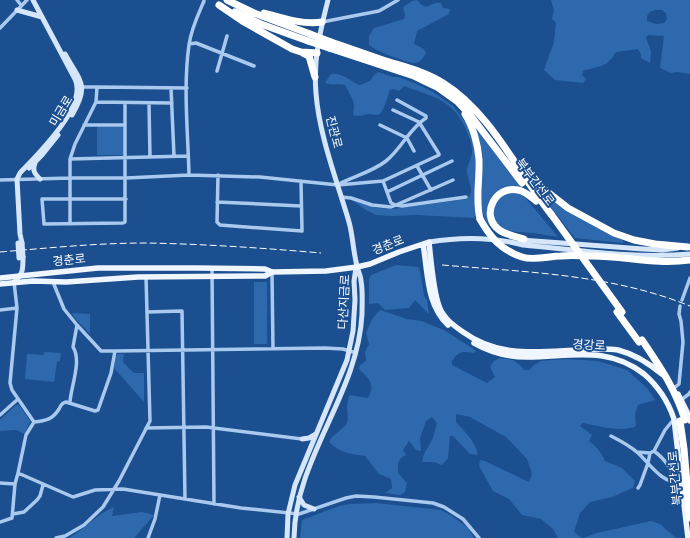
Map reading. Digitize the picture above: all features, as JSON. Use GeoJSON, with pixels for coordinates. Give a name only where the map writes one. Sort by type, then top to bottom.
{"type":"FeatureCollection","features":[{"type":"Feature","properties":{"kind":"highway","name":"북부간선로"},"geometry":{"type":"LineString","coordinates":[[212,0],[219,5],[261,24],[330,45],[414,76],[437,87],[458,102],[471,116],[536,201],[549,214]]}},
{"type":"Feature","properties":{"kind":"highway","name":"북부간선로"},"geometry":{"type":"LineString","coordinates":[[227,0],[239,7],[309,38]]}},
{"type":"Feature","properties":{"kind":"highway"},"geometry":{"type":"LineString","coordinates":[[219,5],[244,22],[309,56],[316,77]]}},
{"type":"Feature","properties":{"kind":"highway"},"geometry":{"type":"LineString","coordinates":[[239,7],[294,21],[315,23],[322,22]]}},
{"type":"Feature","properties":{"kind":"highway","name":"북부간선로"},"geometry":{"type":"LineString","coordinates":[[330,45],[412,69],[443,83],[470,105],[483,118],[549,214],[664,372],[675,392],[682,420],[690,465]]}},
{"type":"Feature","properties":{"kind":"highway"},"geometry":{"type":"LineString","coordinates":[[301,52],[317,53]]}},
{"type":"Feature","properties":{"kind":"highway"},"geometry":{"type":"LineString","coordinates":[[458,102],[469,120],[478,149],[477,209],[480,219],[491,237],[500,246],[523,257],[532,258],[595,256],[662,262],[690,260]]}},
{"type":"Feature","properties":{"kind":"highway"},"geometry":{"type":"LineString","coordinates":[[512,159],[536,183],[568,208],[614,233],[634,240],[689,250]]}},
{"type":"Feature","properties":{"kind":"highway"},"geometry":{"type":"LineString","coordinates":[[524,239],[502,232],[497,228],[493,223],[491,207],[498,195],[505,190],[519,190],[536,201]]}},
{"type":"Feature","properties":{"kind":"highway","name":"북부간선로"},"geometry":{"type":"LineString","coordinates":[[682,420],[690,518]]}},
{"type":"Feature","properties":{"kind":"main road","name":"경춘로"},"geometry":{"type":"LineString","coordinates":[[0,278],[98,268],[265,269],[272,272],[326,271],[370,264],[426,243]]}},
{"type":"Feature","properties":{"kind":"main road","name":"경강로"},"geometry":{"type":"LineString","coordinates":[[426,243],[439,306],[446,319],[470,337],[496,348],[514,352],[528,353],[604,349],[626,353],[653,366],[667,379],[674,388],[687,412],[682,420],[678,482],[688,538]]}},
{"type":"Feature","properties":{"kind":"main road","name":"경강로"},"geometry":{"type":"LineString","coordinates":[[426,243],[432,301],[434,307],[442,319],[465,338],[482,347],[510,356],[527,357],[598,354],[620,360],[637,369],[655,384],[682,420]]}},
{"type":"Feature","properties":{"kind":"main road","name":"경춘로"},"geometry":{"type":"LineString","coordinates":[[0,284],[33,281],[52,282],[146,277],[265,276],[272,272]]}},
{"type":"Feature","properties":{"kind":"main road"},"geometry":{"type":"LineString","coordinates":[[620,360],[618,358],[619,355],[626,353]]}},
{"type":"Feature","properties":{"kind":"main road"},"geometry":{"type":"LineString","coordinates":[[637,369],[644,370],[646,367],[640,359]]}},
{"type":"Feature","properties":{"kind":"main road"},"geometry":{"type":"LineString","coordinates":[[682,420],[687,412]]}},
{"type":"Feature","properties":{"kind":"street"},"geometry":{"type":"LineString","coordinates":[[17,0],[21,5]]}},
{"type":"Feature","properties":{"kind":"street"},"geometry":{"type":"LineString","coordinates":[[0,28],[27,0]]}},
{"type":"Feature","properties":{"kind":"street","name":"미금로"},"geometry":{"type":"LineString","coordinates":[[33,0],[80,87]]}},
{"type":"Feature","properties":{"kind":"street","name":"미금로"},"geometry":{"type":"LineString","coordinates":[[17,179],[52,143],[79,103],[80,87],[73,67],[37,0]]}},
{"type":"Feature","properties":{"kind":"street","name":"진관로"},"geometry":{"type":"LineString","coordinates":[[328,0],[318,39],[316,93],[319,115],[353,242],[357,267]]}},
{"type":"Feature","properties":{"kind":"street"},"geometry":{"type":"LineString","coordinates":[[322,22],[379,11],[398,0]]}},
{"type":"Feature","properties":{"kind":"street"},"geometry":{"type":"LineString","coordinates":[[189,175],[187,88],[189,44],[204,1]]}},
{"type":"Feature","properties":{"kind":"street"},"geometry":{"type":"LineString","coordinates":[[17,10],[42,17]]}},
{"type":"Feature","properties":{"kind":"street"},"geometry":{"type":"LineString","coordinates":[[217,71],[227,36]]}},
{"type":"Feature","properties":{"kind":"street"},"geometry":{"type":"LineString","coordinates":[[189,44],[196,43],[254,66]]}},
{"type":"Feature","properties":{"kind":"street"},"geometry":{"type":"LineString","coordinates":[[80,87],[187,88]]}},
{"type":"Feature","properties":{"kind":"street","name":"미금로"},"geometry":{"type":"LineString","coordinates":[[17,179],[20,173],[54,135],[65,120],[76,99],[80,87]]}},
{"type":"Feature","properties":{"kind":"street"},"geometry":{"type":"LineString","coordinates":[[70,224],[70,159],[74,144],[96,102],[97,87]]}},
{"type":"Feature","properties":{"kind":"street"},"geometry":{"type":"LineString","coordinates":[[171,88],[174,156]]}},
{"type":"Feature","properties":{"kind":"street"},"geometry":{"type":"LineString","coordinates":[[338,185],[351,177],[377,167],[398,150],[417,124],[426,118],[426,116],[397,100]]}},
{"type":"Feature","properties":{"kind":"street"},"geometry":{"type":"LineString","coordinates":[[96,102],[149,104],[172,103]]}},
{"type":"Feature","properties":{"kind":"street"},"geometry":{"type":"LineString","coordinates":[[125,103],[126,158],[126,178],[126,199],[126,220],[123,223],[44,224],[42,199],[126,199]]}},
{"type":"Feature","properties":{"kind":"street"},"geometry":{"type":"LineString","coordinates":[[149,104],[150,158]]}},
{"type":"Feature","properties":{"kind":"street"},"geometry":{"type":"LineString","coordinates":[[0,180],[126,178],[189,175],[301,181],[338,185],[383,182],[439,155],[419,122],[393,110]]}},
{"type":"Feature","properties":{"kind":"street"},"geometry":{"type":"LineString","coordinates":[[84,125],[125,124]]}},
{"type":"Feature","properties":{"kind":"street"},"geometry":{"type":"LineString","coordinates":[[380,124],[406,138],[414,152]]}},
{"type":"Feature","properties":{"kind":"street"},"geometry":{"type":"LineString","coordinates":[[70,159],[188,156]]}},
{"type":"Feature","properties":{"kind":"street"},"geometry":{"type":"LineString","coordinates":[[35,162],[33,168],[34,172],[40,180]]}},
{"type":"Feature","properties":{"kind":"street"},"geometry":{"type":"LineString","coordinates":[[387,192],[452,162]]}},
{"type":"Feature","properties":{"kind":"street"},"geometry":{"type":"LineString","coordinates":[[417,166],[431,190]]}},
{"type":"Feature","properties":{"kind":"street"},"geometry":{"type":"LineString","coordinates":[[218,176],[217,222],[220,225],[302,231],[301,181]]}},
{"type":"Feature","properties":{"kind":"street"},"geometry":{"type":"LineString","coordinates":[[17,179],[21,258],[23,267],[22,275],[14,282],[17,308],[10,383],[12,390],[34,422]]}},
{"type":"Feature","properties":{"kind":"street"},"geometry":{"type":"LineString","coordinates":[[341,197],[351,198],[372,205],[391,207],[453,180]]}},
{"type":"Feature","properties":{"kind":"street"},"geometry":{"type":"LineString","coordinates":[[383,182],[390,203],[396,205],[402,206],[466,197]]}},
{"type":"Feature","properties":{"kind":"street"},"geometry":{"type":"LineString","coordinates":[[217,202],[301,206]]}},
{"type":"Feature","properties":{"kind":"street","name":"경춘로"},"geometry":{"type":"LineString","coordinates":[[426,243],[456,239],[512,242],[524,245],[669,256],[689,250]]}},
{"type":"Feature","properties":{"kind":"street","name":"경춘로"},"geometry":{"type":"LineString","coordinates":[[512,242],[524,239],[643,250],[689,250]]}},
{"type":"Feature","properties":{"kind":"street","name":"다산지금로"},"geometry":{"type":"LineString","coordinates":[[287,538],[288,514],[295,485],[350,351],[355,316],[354,281],[357,267]]}},
{"type":"Feature","properties":{"kind":"street","name":"다산지금로"},"geometry":{"type":"LineString","coordinates":[[294,538],[295,514],[307,469],[339,399],[356,353],[360,334],[362,302],[361,280],[357,267]]}},
{"type":"Feature","properties":{"kind":"street"},"geometry":{"type":"LineString","coordinates":[[212,269],[214,504]]}},
{"type":"Feature","properties":{"kind":"street"},"geometry":{"type":"LineString","coordinates":[[272,272],[273,349]]}},
{"type":"Feature","properties":{"kind":"street"},"geometry":{"type":"LineString","coordinates":[[56,538],[65,536],[84,525],[103,507],[114,490],[150,421],[146,277]]}},
{"type":"Feature","properties":{"kind":"street"},"geometry":{"type":"LineString","coordinates":[[682,300],[690,278]]}},
{"type":"Feature","properties":{"kind":"street"},"geometry":{"type":"LineString","coordinates":[[52,282],[62,305],[77,325],[101,351],[325,348],[356,353]]}},
{"type":"Feature","properties":{"kind":"street"},"geometry":{"type":"LineString","coordinates":[[674,388],[679,384],[683,342],[679,314],[680,306]]}},
{"type":"Feature","properties":{"kind":"street"},"geometry":{"type":"LineString","coordinates":[[0,310],[17,308]]}},
{"type":"Feature","properties":{"kind":"street"},"geometry":{"type":"LineString","coordinates":[[147,312],[182,311],[185,499]]}},
{"type":"Feature","properties":{"kind":"street"},"geometry":{"type":"LineString","coordinates":[[70,402],[77,360],[76,350],[73,347],[77,325]]}},
{"type":"Feature","properties":{"kind":"street"},"geometry":{"type":"LineString","coordinates":[[34,422],[42,422],[53,418],[64,402],[70,402],[95,411],[99,409],[112,373],[115,351]]}},
{"type":"Feature","properties":{"kind":"street"},"geometry":{"type":"LineString","coordinates":[[681,400],[690,394],[690,392]]}},
{"type":"Feature","properties":{"kind":"street"},"geometry":{"type":"LineString","coordinates":[[0,415],[18,399]]}},
{"type":"Feature","properties":{"kind":"street"},"geometry":{"type":"LineString","coordinates":[[637,452],[650,453],[654,450],[665,430],[682,420]]}},
{"type":"Feature","properties":{"kind":"street"},"geometry":{"type":"LineString","coordinates":[[0,522],[11,520],[14,514],[15,484],[26,435],[34,422]]}},
{"type":"Feature","properties":{"kind":"street"},"geometry":{"type":"LineString","coordinates":[[146,428],[213,428],[302,439],[309,438],[316,434]]}},
{"type":"Feature","properties":{"kind":"street"},"geometry":{"type":"LineString","coordinates":[[611,436],[624,442],[637,452],[666,480],[678,482]]}},
{"type":"Feature","properties":{"kind":"street"},"geometry":{"type":"LineString","coordinates":[[302,439],[306,443],[309,450]]}},
{"type":"Feature","properties":{"kind":"street"},"geometry":{"type":"LineString","coordinates":[[654,450],[669,465],[678,482]]}},
{"type":"Feature","properties":{"kind":"street"},"geometry":{"type":"LineString","coordinates":[[638,488],[648,463],[650,453]]}},
{"type":"Feature","properties":{"kind":"street"},"geometry":{"type":"LineString","coordinates":[[18,473],[73,497],[95,490],[123,489],[288,514],[299,514],[356,496],[433,504],[444,507],[462,518],[479,538]]}},
{"type":"Feature","properties":{"kind":"street"},"geometry":{"type":"LineString","coordinates":[[0,483],[15,484]]}},
{"type":"Feature","properties":{"kind":"street"},"geometry":{"type":"LineString","coordinates":[[14,514],[24,512],[37,500],[40,496],[43,485]]}},
{"type":"Feature","properties":{"kind":"street"},"geometry":{"type":"LineString","coordinates":[[148,538],[155,519],[160,494]]}},
{"type":"Feature","properties":{"kind":"street"},"geometry":{"type":"LineString","coordinates":[[299,497],[304,505],[314,509]]}},
{"type":"Feature","properties":{"kind":"shaded area"},"geometry":{"type":"Polygon","coordinates":[[[417,0],[426,7],[435,3],[441,3],[443,8],[450,9],[449,14],[417,31],[414,44],[424,49],[426,53],[421,60],[414,63],[405,61],[384,53],[369,45],[369,36],[374,28],[404,19],[405,15],[403,7],[412,1],[417,0]]]}},
{"type":"Feature","properties":{"kind":"shaded area"},"geometry":{"type":"Polygon","coordinates":[[[551,0],[690,0],[690,74],[677,72],[671,73],[660,68],[664,36],[648,35],[646,38],[651,51],[650,63],[641,58],[641,54],[638,49],[616,52],[606,64],[583,71],[582,75],[586,79],[583,83],[555,80],[544,70],[554,42],[556,22],[552,19],[554,10],[551,0]],[[662,10],[650,12],[647,16],[647,21],[656,24],[664,23],[667,19],[666,13],[662,10]]]}},
{"type":"Feature","properties":{"kind":"shaded area"},"geometry":{"type":"Polygon","coordinates":[[[378,72],[393,77],[399,77],[433,92],[453,106],[469,127],[478,160],[475,218],[417,215],[376,215],[353,201],[377,208],[393,209],[467,199],[471,193],[467,170],[472,155],[471,142],[462,121],[456,112],[449,106],[433,97],[404,86],[399,91],[393,89],[390,90],[384,108],[380,114],[355,116],[353,115],[353,100],[345,85],[325,83],[331,74],[339,74],[360,85],[370,81],[378,72]]]}},
{"type":"Feature","properties":{"kind":"shaded area"},"geometry":{"type":"Polygon","coordinates":[[[471,120],[511,175],[523,187],[502,189],[490,200],[489,208],[491,218],[496,230],[489,225],[484,218],[481,198],[483,167],[482,149],[471,120]]]}},
{"type":"Feature","properties":{"kind":"shaded area"},"geometry":{"type":"Polygon","coordinates":[[[97,127],[124,128],[123,155],[97,155],[97,127]]]}},
{"type":"Feature","properties":{"kind":"shaded area"},"geometry":{"type":"Polygon","coordinates":[[[532,183],[564,208],[599,229],[623,240],[623,243],[575,238],[532,183]]]}},
{"type":"Feature","properties":{"kind":"shaded area"},"geometry":{"type":"Polygon","coordinates":[[[518,192],[523,195],[558,237],[533,233],[504,231],[493,223],[492,208],[504,193],[518,192]]]}},
{"type":"Feature","properties":{"kind":"shaded area"},"geometry":{"type":"Polygon","coordinates":[[[396,265],[419,267],[429,314],[415,300],[409,308],[385,310],[378,303],[369,304],[369,279],[371,275],[396,265]]]}},
{"type":"Feature","properties":{"kind":"shaded area"},"geometry":{"type":"Polygon","coordinates":[[[254,282],[267,282],[267,344],[254,344],[254,282]]]}},
{"type":"Feature","properties":{"kind":"shaded area"},"geometry":{"type":"Polygon","coordinates":[[[380,310],[407,319],[421,321],[444,330],[472,348],[476,351],[474,353],[461,352],[452,361],[452,365],[487,383],[495,377],[490,367],[494,361],[500,358],[513,360],[524,370],[529,370],[541,361],[566,359],[598,361],[627,370],[647,388],[655,400],[638,405],[635,414],[636,426],[617,429],[583,423],[580,426],[592,435],[589,441],[602,455],[605,461],[622,468],[635,481],[633,488],[612,497],[590,502],[580,513],[574,532],[582,538],[558,538],[553,529],[541,519],[522,515],[509,499],[493,491],[479,466],[480,460],[485,461],[529,482],[532,474],[527,459],[506,437],[470,417],[456,414],[456,422],[473,441],[478,455],[470,454],[453,436],[450,436],[448,458],[442,465],[434,462],[422,462],[424,454],[433,438],[437,423],[432,417],[426,421],[420,438],[421,451],[416,450],[409,441],[403,450],[406,455],[401,458],[399,462],[398,473],[407,483],[405,492],[400,495],[385,493],[392,488],[391,479],[379,474],[365,456],[341,451],[329,442],[331,438],[346,425],[348,419],[347,407],[349,395],[368,398],[370,393],[370,382],[359,369],[360,365],[366,361],[365,352],[369,344],[366,333],[372,319],[380,310]]]}},
{"type":"Feature","properties":{"kind":"shaded area"},"geometry":{"type":"Polygon","coordinates":[[[72,313],[90,314],[90,334],[74,317],[72,313]]]}},
{"type":"Feature","properties":{"kind":"shaded area"},"geometry":{"type":"Polygon","coordinates":[[[44,352],[61,353],[60,361],[57,362],[54,382],[25,379],[27,354],[44,355],[44,352]]]}},
{"type":"Feature","properties":{"kind":"shaded area"},"geometry":{"type":"Polygon","coordinates":[[[118,354],[124,354],[123,362],[134,373],[144,373],[144,402],[114,368],[116,356],[118,354]]]}},
{"type":"Feature","properties":{"kind":"shaded area"},"geometry":{"type":"Polygon","coordinates":[[[16,405],[19,405],[30,421],[25,434],[16,430],[0,431],[0,420],[16,405]]]}},
{"type":"Feature","properties":{"kind":"shaded area"},"geometry":{"type":"Polygon","coordinates":[[[376,503],[441,510],[468,528],[474,538],[300,538],[302,520],[339,506],[376,503]]]}},
{"type":"Feature","properties":{"kind":"shaded area"},"geometry":{"type":"Polygon","coordinates":[[[114,507],[112,516],[142,512],[154,515],[134,538],[69,538],[102,514],[114,507]]]}},
{"type":"Feature","properties":{"kind":"shaded area"},"geometry":{"type":"Polygon","coordinates":[[[651,521],[660,524],[676,538],[583,538],[597,533],[651,521]]]}},
{"type":"Feature","properties":{"kind":"railway"},"geometry":{"type":"LineString","coordinates":[[0,252],[91,245],[146,243],[234,246],[321,253]]}},
{"type":"Feature","properties":{"kind":"railway"},"geometry":{"type":"LineString","coordinates":[[442,265],[568,276],[599,281],[660,295],[690,306]]}}]}
